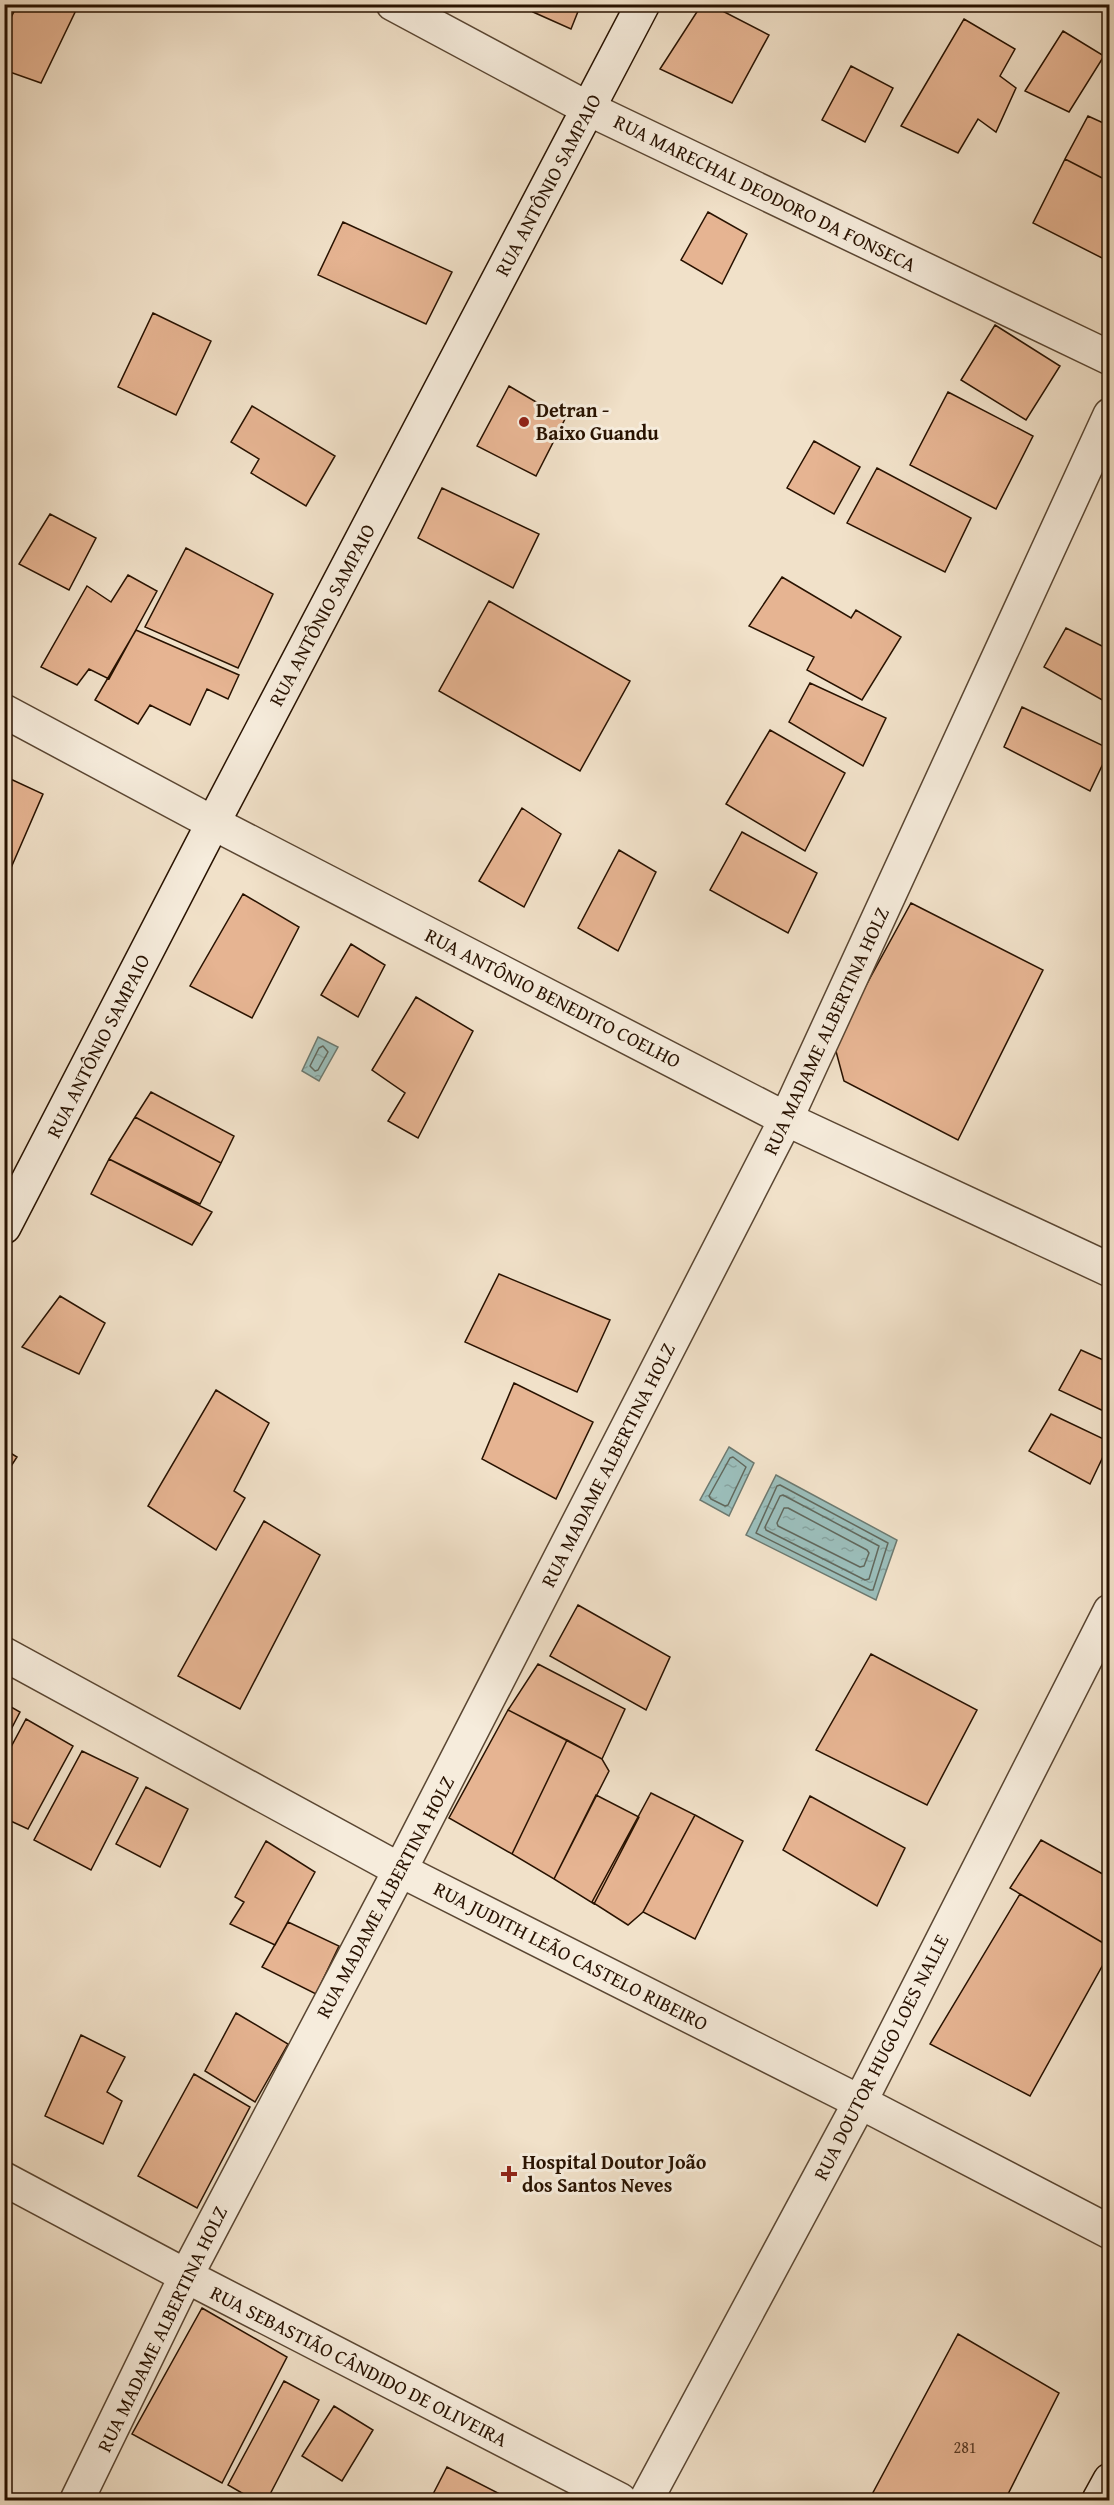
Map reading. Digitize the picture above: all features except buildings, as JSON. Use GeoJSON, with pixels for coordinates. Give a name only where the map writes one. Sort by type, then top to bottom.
{"type":"FeatureCollection","features":[{"type":"Feature","properties":{"kind":"street","name":"RUA MARECHAL DEODORO DA FONSECA"},"geometry":{"type":"LineString","coordinates":[[393,4],[589,109],[1110,357]]}},
{"type":"Feature","properties":{"kind":"street","name":"RUA ANTÔNIO SAMPAIO"},"geometry":{"type":"LineString","coordinates":[[4,1227],[213,823],[643,4]]}},
{"type":"Feature","properties":{"kind":"street","name":"RUA MADAME ALBERTINA HOLZ"},"geometry":{"type":"LineString","coordinates":[[77,2500],[186,2277],[400,1870],[786,1119],[1110,415]]}},
{"type":"Feature","properties":{"kind":"street","name":"RUA ANTÔNIO BENEDITO COELHO"},"geometry":{"type":"LineString","coordinates":[[4,711],[213,823],[786,1119],[1110,1270]]}},
{"type":"Feature","properties":{"kind":"street","name":"RUA DOUTOR HUGO LOES NALLE"},"geometry":{"type":"LineString","coordinates":[[646,2500],[860,2102],[1110,1611]]}},
{"type":"Feature","properties":{"kind":"street","name":"RUA JUDITH LEÃO CASTELO RIBEIRO"},"geometry":{"type":"LineString","coordinates":[[4,1654],[400,1870],[860,2102],[1110,2232]]}},
{"type":"Feature","properties":{"kind":"street","name":"RUA SEBASTIÃO CÂNDIDO DE OLIVEIRA"},"geometry":{"type":"LineString","coordinates":[[4,2179],[186,2277],[620,2500]]}},
{"type":"Feature","properties":{"kind":"street"},"geometry":{"type":"LineString","coordinates":[[1099,2500],[1110,2480]]}},
{"type":"Feature","properties":{"kind":"water"},"geometry":{"type":"Polygon","coordinates":[[[318,1037],[338,1047],[319,1081],[302,1071],[318,1037]]]}},
{"type":"Feature","properties":{"kind":"water"},"geometry":{"type":"Polygon","coordinates":[[[729,1447],[754,1463],[729,1516],[700,1500],[729,1447]]]}},
{"type":"Feature","properties":{"kind":"water"},"geometry":{"type":"Polygon","coordinates":[[[776,1475],[897,1540],[876,1600],[746,1535],[776,1475]]]}},
{"type":"Feature","properties":{"kind":"place","name":"Detran - Baixo Guandu"},"geometry":{"type":"Point","coordinates":[524,422]}},
{"type":"Feature","properties":{"kind":"place","name":"Hospital Doutor João dos Santos Neves"},"geometry":{"type":"Point","coordinates":[509,2174]}}]}
